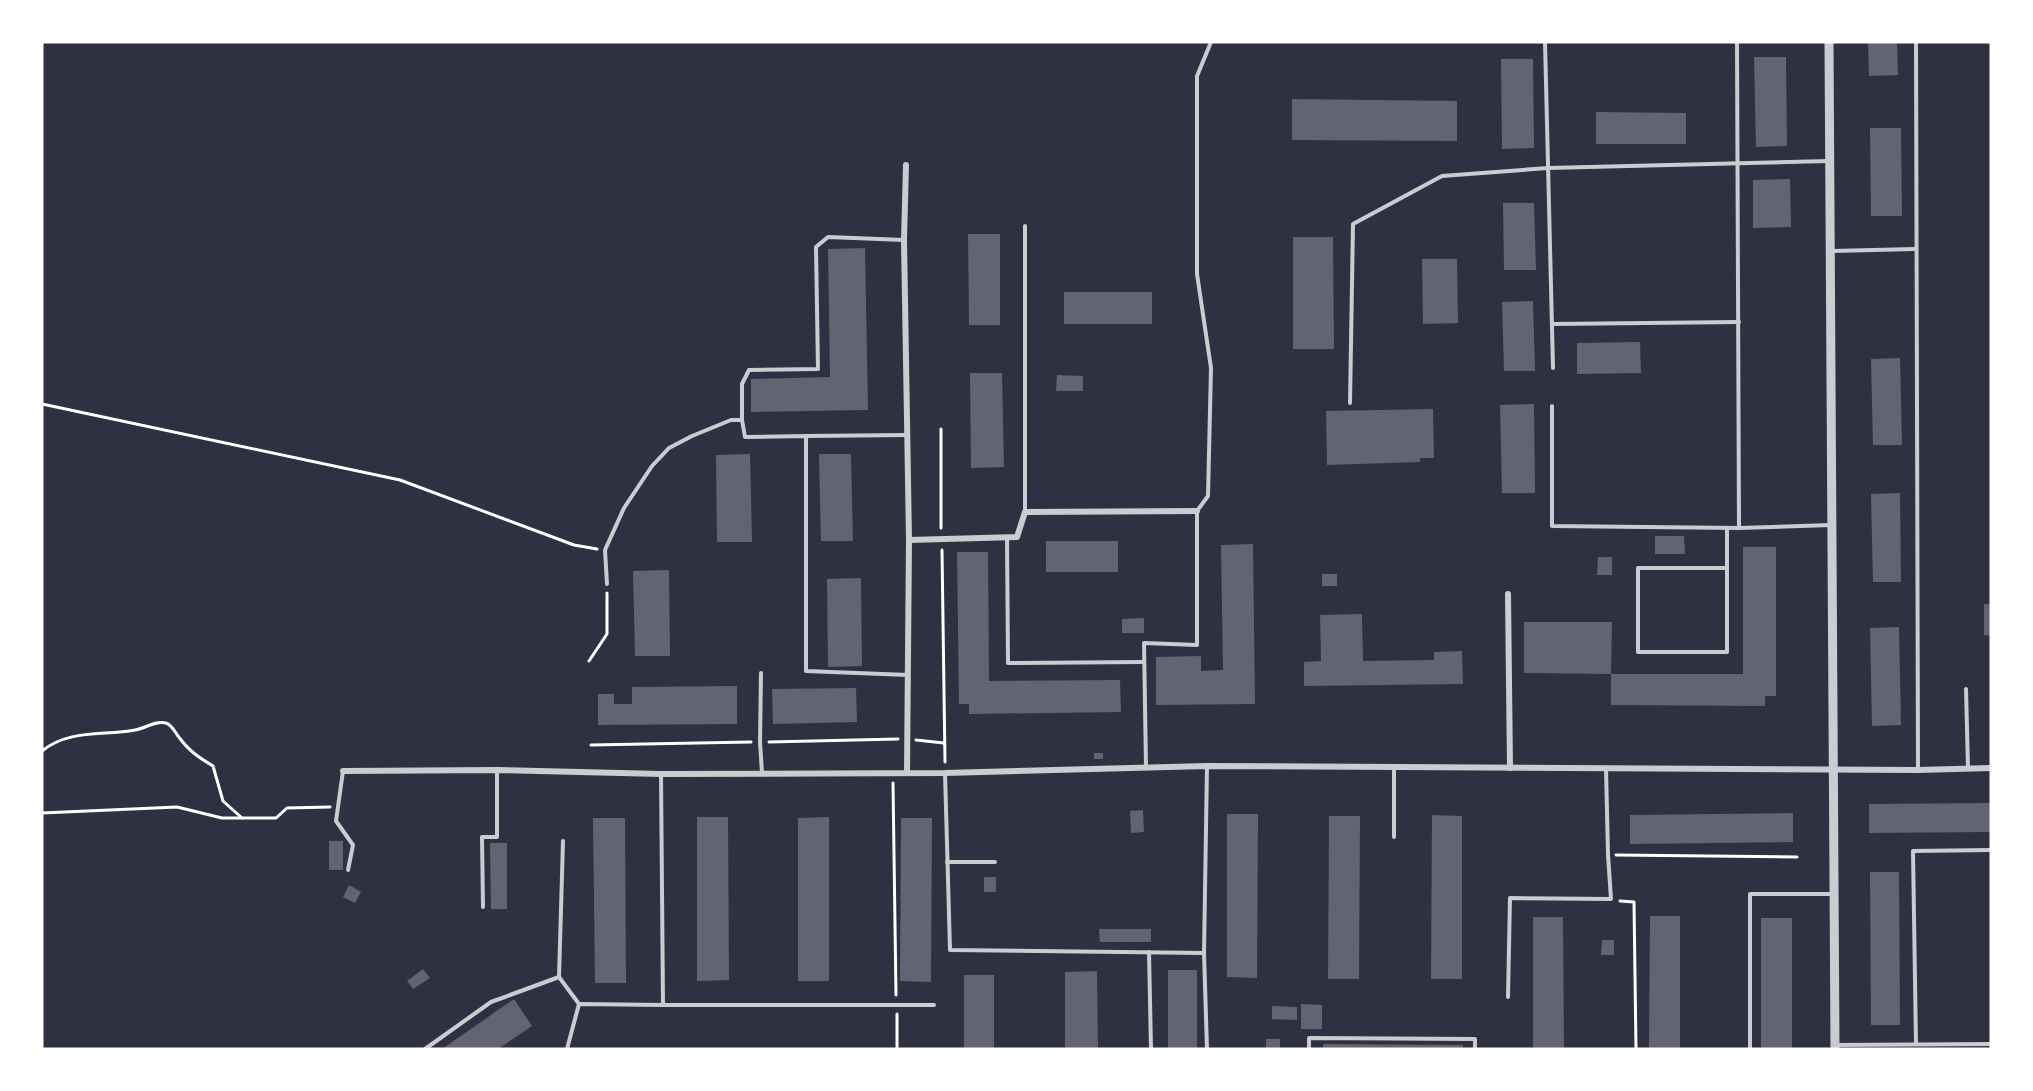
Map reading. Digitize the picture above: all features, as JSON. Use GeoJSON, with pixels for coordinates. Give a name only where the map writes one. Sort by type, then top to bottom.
{"type":"FeatureCollection","features":[{"type":"Feature","properties":{"kind":"street"},"geometry":{"type":"LineString","coordinates":[[1828,42],[1835,1047]]}},
{"type":"Feature","properties":{"kind":"street"},"geometry":{"type":"LineString","coordinates":[[906,165],[904,240],[909,540],[907,772]]}},
{"type":"Feature","properties":{"kind":"street"},"geometry":{"type":"LineString","coordinates":[[909,540],[1017,537],[1025,512],[1197,510]]}},
{"type":"Feature","properties":{"kind":"street"},"geometry":{"type":"LineString","coordinates":[[1508,594],[1510,768]]}},
{"type":"Feature","properties":{"kind":"street"},"geometry":{"type":"LineString","coordinates":[[343,771],[497,770],[661,774],[945,773],[1207,766],[1918,770],[1991,768]]}},
{"type":"Feature","properties":{"kind":"lane"},"geometry":{"type":"LineString","coordinates":[[1146,768],[1144,643],[1197,645],[1197,510],[1208,496],[1211,368],[1197,274],[1197,75],[1211,42]]}},
{"type":"Feature","properties":{"kind":"lane"},"geometry":{"type":"LineString","coordinates":[[1545,42],[1553,368]]}},
{"type":"Feature","properties":{"kind":"lane"},"geometry":{"type":"LineString","coordinates":[[1737,42],[1739,528]]}},
{"type":"Feature","properties":{"kind":"lane"},"geometry":{"type":"LineString","coordinates":[[1916,42],[1918,770]]}},
{"type":"Feature","properties":{"kind":"lane"},"geometry":{"type":"LineString","coordinates":[[1350,403],[1353,224],[1442,176],[1548,168],[1829,160]]}},
{"type":"Feature","properties":{"kind":"lane"},"geometry":{"type":"LineString","coordinates":[[1025,226],[1025,512]]}},
{"type":"Feature","properties":{"kind":"lane"},"geometry":{"type":"LineString","coordinates":[[904,240],[828,237],[816,247],[818,369],[749,370],[742,384],[742,420],[745,437],[907,435]]}},
{"type":"Feature","properties":{"kind":"lane"},"geometry":{"type":"LineString","coordinates":[[1830,251],[1915,249]]}},
{"type":"Feature","properties":{"kind":"lane"},"geometry":{"type":"LineString","coordinates":[[1552,324],[1739,322]]}},
{"type":"Feature","properties":{"kind":"lane"},"geometry":{"type":"LineString","coordinates":[[1552,406],[1552,526],[1739,528],[1832,525]]}},
{"type":"Feature","properties":{"kind":"lane"},"geometry":{"type":"LineString","coordinates":[[607,584],[605,550],[624,508],[651,466],[669,448],[692,436],[731,420],[742,420]]}},
{"type":"Feature","properties":{"kind":"lane"},"geometry":{"type":"LineString","coordinates":[[806,436],[806,672],[908,675]]}},
{"type":"Feature","properties":{"kind":"lane"},"geometry":{"type":"LineString","coordinates":[[1727,528],[1727,568],[1727,652],[1638,652],[1638,568],[1727,568]]}},
{"type":"Feature","properties":{"kind":"lane"},"geometry":{"type":"LineString","coordinates":[[1007,537],[1008,663],[1144,662]]}},
{"type":"Feature","properties":{"kind":"lane"},"geometry":{"type":"LineString","coordinates":[[761,673],[762,773]]}},
{"type":"Feature","properties":{"kind":"lane"},"geometry":{"type":"LineString","coordinates":[[1966,689],[1968,769]]}},
{"type":"Feature","properties":{"kind":"lane"},"geometry":{"type":"LineString","coordinates":[[1207,766],[1204,953],[1207,1049]]}},
{"type":"Feature","properties":{"kind":"lane"},"geometry":{"type":"LineString","coordinates":[[1394,767],[1394,837]]}},
{"type":"Feature","properties":{"kind":"lane"},"geometry":{"type":"LineString","coordinates":[[1508,997],[1510,898],[1611,899],[1606,768]]}},
{"type":"Feature","properties":{"kind":"lane"},"geometry":{"type":"LineString","coordinates":[[483,907],[482,837],[497,837],[497,770]]}},
{"type":"Feature","properties":{"kind":"lane"},"geometry":{"type":"LineString","coordinates":[[343,771],[336,821],[353,845],[348,870]]}},
{"type":"Feature","properties":{"kind":"lane"},"geometry":{"type":"LineString","coordinates":[[945,773],[950,950],[1204,953]]}},
{"type":"Feature","properties":{"kind":"lane"},"geometry":{"type":"LineString","coordinates":[[661,774],[663,1005]]}},
{"type":"Feature","properties":{"kind":"lane"},"geometry":{"type":"LineString","coordinates":[[563,842],[559,977],[579,1004]]}},
{"type":"Feature","properties":{"kind":"lane"},"geometry":{"type":"LineString","coordinates":[[1916,1044],[1913,850],[1991,849]]}},
{"type":"Feature","properties":{"kind":"lane"},"geometry":{"type":"LineString","coordinates":[[947,862],[995,862]]}},
{"type":"Feature","properties":{"kind":"lane"},"geometry":{"type":"LineString","coordinates":[[1750,1049],[1750,894],[1834,894]]}},
{"type":"Feature","properties":{"kind":"lane"},"geometry":{"type":"LineString","coordinates":[[1149,952],[1151,1049]]}},
{"type":"Feature","properties":{"kind":"lane"},"geometry":{"type":"LineString","coordinates":[[425,1049],[491,1002],[559,977]]}},
{"type":"Feature","properties":{"kind":"lane"},"geometry":{"type":"LineString","coordinates":[[579,1004],[934,1005]]}},
{"type":"Feature","properties":{"kind":"lane"},"geometry":{"type":"LineString","coordinates":[[567,1049],[579,1004]]}},
{"type":"Feature","properties":{"kind":"lane"},"geometry":{"type":"LineString","coordinates":[[1309,1049],[1309,1038],[1474,1039],[1475,1049]]}},
{"type":"Feature","properties":{"kind":"lane"},"geometry":{"type":"LineString","coordinates":[[1835,1047],[1991,1044]]}},
{"type":"Feature","properties":{"kind":"path"},"geometry":{"type":"LineString","coordinates":[[42,404],[400,480],[574,545],[605,550]]}},
{"type":"Feature","properties":{"kind":"path"},"geometry":{"type":"LineString","coordinates":[[941,429],[945,773]]}},
{"type":"Feature","properties":{"kind":"path"},"geometry":{"type":"LineString","coordinates":[[589,661],[607,634],[607,584]]}},
{"type":"Feature","properties":{"kind":"path"},"geometry":{"type":"LineString","coordinates":[[42,751],[55,741],[77,735],[136,730],[158,723],[166,723],[172,727],[189,751],[213,766],[223,801],[243,818]]}},
{"type":"Feature","properties":{"kind":"path"},"geometry":{"type":"LineString","coordinates":[[893,772],[897,1049]]}},
{"type":"Feature","properties":{"kind":"path"},"geometry":{"type":"LineString","coordinates":[[42,813],[177,807],[222,818],[276,818],[287,808],[338,807]]}},
{"type":"Feature","properties":{"kind":"path"},"geometry":{"type":"LineString","coordinates":[[1608,855],[1797,857]]}},
{"type":"Feature","properties":{"kind":"path"},"geometry":{"type":"LineString","coordinates":[[1611,899],[1634,902],[1636,1049]]}},
{"type":"Feature","properties":{"kind":"building"},"geometry":{"type":"Polygon","coordinates":[[[1868,42],[1897,42],[1898,75],[1869,76],[1868,42]]]}},
{"type":"Feature","properties":{"kind":"building"},"geometry":{"type":"Polygon","coordinates":[[[1754,57],[1786,57],[1787,146],[1756,147],[1754,57]]]}},
{"type":"Feature","properties":{"kind":"building"},"geometry":{"type":"Polygon","coordinates":[[[1501,59],[1533,59],[1534,148],[1502,149],[1501,59]]]}},
{"type":"Feature","properties":{"kind":"building"},"geometry":{"type":"Polygon","coordinates":[[[1292,99],[1457,101],[1457,141],[1292,140],[1292,99]]]}},
{"type":"Feature","properties":{"kind":"building"},"geometry":{"type":"Polygon","coordinates":[[[1596,112],[1686,113],[1686,144],[1596,144],[1596,112]]]}},
{"type":"Feature","properties":{"kind":"building"},"geometry":{"type":"Polygon","coordinates":[[[1870,128],[1901,128],[1902,216],[1871,216],[1870,128]]]}},
{"type":"Feature","properties":{"kind":"building"},"geometry":{"type":"Polygon","coordinates":[[[1790,179],[1791,227],[1753,228],[1753,180],[1790,179]]]}},
{"type":"Feature","properties":{"kind":"building"},"geometry":{"type":"Polygon","coordinates":[[[1503,203],[1534,203],[1536,270],[1504,270],[1503,203]]]}},
{"type":"Feature","properties":{"kind":"building"},"geometry":{"type":"Polygon","coordinates":[[[968,234],[1000,234],[1000,325],[969,325],[968,234]]]}},
{"type":"Feature","properties":{"kind":"building"},"geometry":{"type":"Polygon","coordinates":[[[1293,237],[1333,237],[1334,349],[1293,349],[1293,237]]]}},
{"type":"Feature","properties":{"kind":"building"},"geometry":{"type":"Polygon","coordinates":[[[865,248],[868,410],[751,412],[751,379],[830,377],[828,249],[865,248]]]}},
{"type":"Feature","properties":{"kind":"building"},"geometry":{"type":"Polygon","coordinates":[[[1422,259],[1457,259],[1458,323],[1423,324],[1422,259]]]}},
{"type":"Feature","properties":{"kind":"building"},"geometry":{"type":"Polygon","coordinates":[[[1064,292],[1152,292],[1152,324],[1064,324],[1064,292]]]}},
{"type":"Feature","properties":{"kind":"building"},"geometry":{"type":"Polygon","coordinates":[[[1533,301],[1535,371],[1504,371],[1502,302],[1533,301]]]}},
{"type":"Feature","properties":{"kind":"building"},"geometry":{"type":"Polygon","coordinates":[[[1640,342],[1641,373],[1577,374],[1577,343],[1640,342]]]}},
{"type":"Feature","properties":{"kind":"building"},"geometry":{"type":"Polygon","coordinates":[[[1900,358],[1902,445],[1873,445],[1871,359],[1900,358]]]}},
{"type":"Feature","properties":{"kind":"building"},"geometry":{"type":"Polygon","coordinates":[[[970,373],[1002,373],[1004,467],[971,468],[970,373]]]}},
{"type":"Feature","properties":{"kind":"building"},"geometry":{"type":"Polygon","coordinates":[[[1057,375],[1083,376],[1083,391],[1056,391],[1057,375]]]}},
{"type":"Feature","properties":{"kind":"building"},"geometry":{"type":"Polygon","coordinates":[[[1534,404],[1535,493],[1502,493],[1500,405],[1534,404]]]}},
{"type":"Feature","properties":{"kind":"building"},"geometry":{"type":"Polygon","coordinates":[[[1433,409],[1434,458],[1420,458],[1420,462],[1327,465],[1326,411],[1433,409]]]}},
{"type":"Feature","properties":{"kind":"building"},"geometry":{"type":"Polygon","coordinates":[[[750,454],[752,542],[717,542],[716,455],[750,454]]]}},
{"type":"Feature","properties":{"kind":"building"},"geometry":{"type":"Polygon","coordinates":[[[819,454],[851,454],[853,541],[821,541],[819,454]]]}},
{"type":"Feature","properties":{"kind":"building"},"geometry":{"type":"Polygon","coordinates":[[[1900,493],[1901,582],[1873,582],[1871,494],[1900,493]]]}},
{"type":"Feature","properties":{"kind":"building"},"geometry":{"type":"Polygon","coordinates":[[[1655,536],[1684,536],[1685,554],[1655,554],[1655,536]]]}},
{"type":"Feature","properties":{"kind":"building"},"geometry":{"type":"Polygon","coordinates":[[[1046,541],[1118,541],[1118,572],[1046,572],[1046,541]]]}},
{"type":"Feature","properties":{"kind":"building"},"geometry":{"type":"Polygon","coordinates":[[[1253,544],[1255,704],[1156,705],[1156,657],[1201,656],[1201,671],[1223,670],[1221,545],[1253,544]]]}},
{"type":"Feature","properties":{"kind":"building"},"geometry":{"type":"Polygon","coordinates":[[[1743,547],[1776,547],[1776,696],[1765,696],[1765,706],[1611,705],[1611,674],[1743,674],[1743,547]]]}},
{"type":"Feature","properties":{"kind":"building"},"geometry":{"type":"Polygon","coordinates":[[[957,552],[988,552],[989,681],[1120,680],[1121,712],[969,714],[969,704],[959,704],[957,552]]]}},
{"type":"Feature","properties":{"kind":"building"},"geometry":{"type":"Polygon","coordinates":[[[1598,557],[1612,557],[1612,575],[1597,575],[1598,557]]]}},
{"type":"Feature","properties":{"kind":"building"},"geometry":{"type":"Polygon","coordinates":[[[669,570],[670,656],[635,656],[633,571],[669,570]]]}},
{"type":"Feature","properties":{"kind":"building"},"geometry":{"type":"Polygon","coordinates":[[[1322,574],[1337,574],[1337,586],[1322,586],[1322,574]]]}},
{"type":"Feature","properties":{"kind":"building"},"geometry":{"type":"Polygon","coordinates":[[[861,578],[862,666],[828,667],[827,579],[861,578]]]}},
{"type":"Feature","properties":{"kind":"building"},"geometry":{"type":"Polygon","coordinates":[[[1984,604],[1991,604],[1991,636],[1984,635],[1984,604]]]}},
{"type":"Feature","properties":{"kind":"building"},"geometry":{"type":"Polygon","coordinates":[[[1362,614],[1363,661],[1434,660],[1434,652],[1462,651],[1463,684],[1304,686],[1304,662],[1321,661],[1320,615],[1362,614]]]}},
{"type":"Feature","properties":{"kind":"building"},"geometry":{"type":"Polygon","coordinates":[[[1144,618],[1144,633],[1122,633],[1122,619],[1144,618]]]}},
{"type":"Feature","properties":{"kind":"building"},"geometry":{"type":"Polygon","coordinates":[[[1524,622],[1612,622],[1611,674],[1524,673],[1524,622]]]}},
{"type":"Feature","properties":{"kind":"building"},"geometry":{"type":"Polygon","coordinates":[[[1899,627],[1901,725],[1872,726],[1870,628],[1899,627]]]}},
{"type":"Feature","properties":{"kind":"building"},"geometry":{"type":"Polygon","coordinates":[[[737,686],[737,724],[598,725],[598,694],[614,694],[614,704],[632,704],[632,687],[737,686]]]}},
{"type":"Feature","properties":{"kind":"building"},"geometry":{"type":"Polygon","coordinates":[[[856,688],[857,722],[773,724],[772,689],[856,688]]]}},
{"type":"Feature","properties":{"kind":"building"},"geometry":{"type":"Polygon","coordinates":[[[1094,753],[1103,753],[1103,759],[1094,759],[1094,753]]]}},
{"type":"Feature","properties":{"kind":"building"},"geometry":{"type":"Polygon","coordinates":[[[1991,803],[1991,832],[1869,833],[1869,804],[1991,803]]]}},
{"type":"Feature","properties":{"kind":"building"},"geometry":{"type":"Polygon","coordinates":[[[1143,810],[1144,832],[1131,833],[1130,811],[1143,810]]]}},
{"type":"Feature","properties":{"kind":"building"},"geometry":{"type":"Polygon","coordinates":[[[1793,813],[1793,842],[1630,844],[1630,815],[1793,813]]]}},
{"type":"Feature","properties":{"kind":"building"},"geometry":{"type":"Polygon","coordinates":[[[1227,814],[1258,814],[1257,978],[1227,977],[1227,814]]]}},
{"type":"Feature","properties":{"kind":"building"},"geometry":{"type":"Polygon","coordinates":[[[1432,815],[1462,816],[1462,979],[1431,979],[1432,815]]]}},
{"type":"Feature","properties":{"kind":"building"},"geometry":{"type":"Polygon","coordinates":[[[1329,816],[1360,816],[1359,979],[1328,979],[1329,816]]]}},
{"type":"Feature","properties":{"kind":"building"},"geometry":{"type":"Polygon","coordinates":[[[697,817],[728,817],[729,980],[697,981],[697,817]]]}},
{"type":"Feature","properties":{"kind":"building"},"geometry":{"type":"Polygon","coordinates":[[[829,817],[829,981],[798,981],[798,818],[829,817]]]}},
{"type":"Feature","properties":{"kind":"building"},"geometry":{"type":"Polygon","coordinates":[[[593,818],[625,818],[626,983],[595,983],[593,818]]]}},
{"type":"Feature","properties":{"kind":"building"},"geometry":{"type":"Polygon","coordinates":[[[901,818],[932,818],[931,982],[900,981],[901,818]]]}},
{"type":"Feature","properties":{"kind":"building"},"geometry":{"type":"Polygon","coordinates":[[[329,841],[343,841],[343,870],[329,870],[329,841]]]}},
{"type":"Feature","properties":{"kind":"building"},"geometry":{"type":"Polygon","coordinates":[[[490,843],[507,843],[507,909],[491,909],[490,843]]]}},
{"type":"Feature","properties":{"kind":"building"},"geometry":{"type":"Polygon","coordinates":[[[1870,872],[1899,872],[1900,1025],[1871,1025],[1870,872]]]}},
{"type":"Feature","properties":{"kind":"building"},"geometry":{"type":"Polygon","coordinates":[[[984,877],[996,877],[996,892],[984,892],[984,877]]]}},
{"type":"Feature","properties":{"kind":"building"},"geometry":{"type":"Polygon","coordinates":[[[349,885],[361,892],[355,903],[343,897],[349,885]]]}},
{"type":"Feature","properties":{"kind":"building"},"geometry":{"type":"Polygon","coordinates":[[[1650,916],[1680,916],[1680,1049],[1649,1049],[1650,916]]]}},
{"type":"Feature","properties":{"kind":"building"},"geometry":{"type":"Polygon","coordinates":[[[1533,917],[1563,917],[1564,1049],[1533,1049],[1533,917]]]}},
{"type":"Feature","properties":{"kind":"building"},"geometry":{"type":"Polygon","coordinates":[[[1761,918],[1792,918],[1792,1049],[1761,1049],[1761,918]]]}},
{"type":"Feature","properties":{"kind":"building"},"geometry":{"type":"Polygon","coordinates":[[[1099,929],[1151,929],[1151,942],[1100,942],[1099,929]]]}},
{"type":"Feature","properties":{"kind":"building"},"geometry":{"type":"Polygon","coordinates":[[[1602,940],[1614,940],[1614,955],[1601,955],[1602,940]]]}},
{"type":"Feature","properties":{"kind":"building"},"geometry":{"type":"Polygon","coordinates":[[[423,969],[430,978],[413,989],[407,981],[423,969]]]}},
{"type":"Feature","properties":{"kind":"building"},"geometry":{"type":"Polygon","coordinates":[[[1168,970],[1197,970],[1197,1049],[1168,1049],[1168,970]]]}},
{"type":"Feature","properties":{"kind":"building"},"geometry":{"type":"Polygon","coordinates":[[[1097,971],[1098,1049],[1065,1049],[1065,972],[1097,971]]]}},
{"type":"Feature","properties":{"kind":"building"},"geometry":{"type":"Polygon","coordinates":[[[964,975],[994,975],[994,1049],[964,1049],[964,975]]]}},
{"type":"Feature","properties":{"kind":"building"},"geometry":{"type":"Polygon","coordinates":[[[514,999],[532,1026],[498,1049],[442,1049],[514,999]]]}},
{"type":"Feature","properties":{"kind":"building"},"geometry":{"type":"Polygon","coordinates":[[[1301,1004],[1322,1005],[1322,1029],[1301,1029],[1301,1004]]]}},
{"type":"Feature","properties":{"kind":"building"},"geometry":{"type":"Polygon","coordinates":[[[1272,1006],[1297,1007],[1297,1020],[1272,1019],[1272,1006]]]}},
{"type":"Feature","properties":{"kind":"building"},"geometry":{"type":"Polygon","coordinates":[[[1266,1039],[1280,1039],[1280,1049],[1266,1049],[1266,1039]]]}},
{"type":"Feature","properties":{"kind":"building"},"geometry":{"type":"Polygon","coordinates":[[[1323,1044],[1463,1045],[1463,1049],[1323,1049],[1323,1044]]]}}]}
